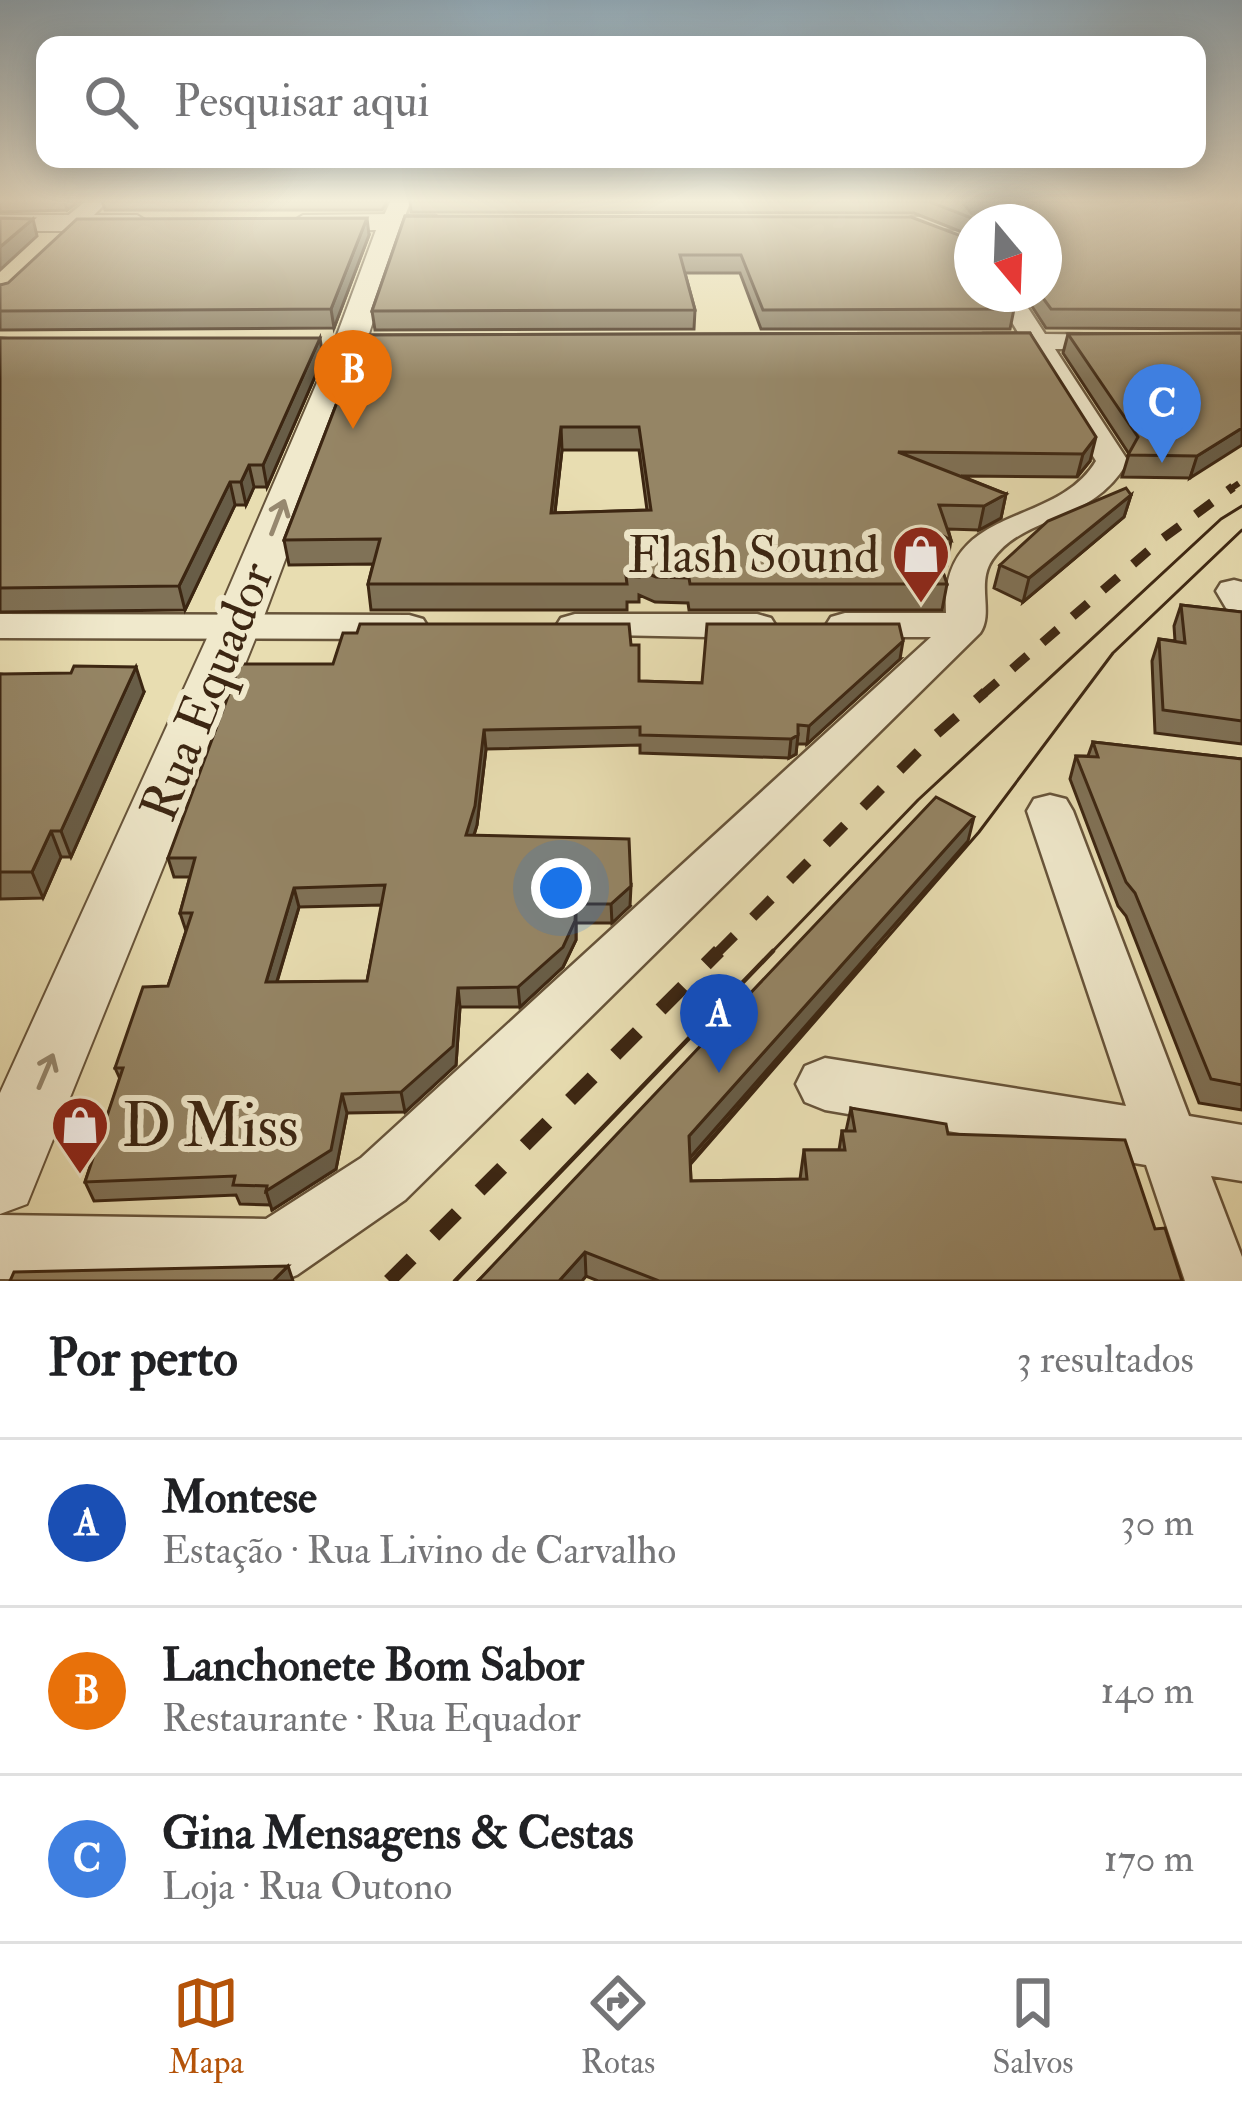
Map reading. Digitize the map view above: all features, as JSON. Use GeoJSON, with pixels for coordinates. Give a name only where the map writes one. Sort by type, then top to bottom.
{"type":"FeatureCollection","features":[{"type":"Feature","properties":{"kind":"street","name":"Rua Equador"},"geometry":{"type":"LineString","coordinates":[[0,1178],[236,627],[377,260]]}},
{"type":"Feature","properties":{"kind":"street"},"geometry":{"type":"LineString","coordinates":[[0,1246],[274,1252],[382,1179],[966,625],[964,581],[987,545],[1006,529],[1094,487],[1107,476],[1112,461],[1019,312]]}},
{"type":"Feature","properties":{"kind":"street"},"geometry":{"type":"LineString","coordinates":[[945,342],[1153,341]]}},
{"type":"Feature","properties":{"kind":"street"},"geometry":{"type":"LineString","coordinates":[[542,626],[966,625]]}},
{"type":"Feature","properties":{"kind":"street"},"geometry":{"type":"LineString","coordinates":[[0,626],[448,626]]}},
{"type":"Feature","properties":{"kind":"street"},"geometry":{"type":"LineString","coordinates":[[1050,811],[1218,1281]]}},
{"type":"Feature","properties":{"kind":"street"},"geometry":{"type":"LineString","coordinates":[[825,1084],[1242,1153]]}},
{"type":"Feature","properties":{"kind":"building"},"geometry":{"type":"Polygon","coordinates":[[[33,260],[350,260],[331,309],[0,311],[0,285],[33,260]]]}},
{"type":"Feature","properties":{"kind":"building"},"geometry":{"type":"Polygon","coordinates":[[[390,260],[681,260],[695,310],[372,311],[390,260]]]}},
{"type":"Feature","properties":{"kind":"building"},"geometry":{"type":"Polygon","coordinates":[[[743,260],[954,260],[954,309],[763,310],[743,260]]]}},
{"type":"Feature","properties":{"kind":"building"},"geometry":{"type":"Polygon","coordinates":[[[1062,260],[1242,260],[1242,310],[1062,309],[1062,260]]]}},
{"type":"Feature","properties":{"kind":"building"},"geometry":{"type":"Polygon","coordinates":[[[1030,333],[1096,437],[1083,454],[898,452],[1006,494],[984,506],[939,505],[951,540],[928,528],[947,584],[690,584],[689,578],[656,577],[639,570],[639,577],[626,576],[627,584],[368,584],[380,539],[284,540],[363,335],[1030,333]],[[561,427],[551,513],[651,510],[639,427],[561,427]]]}},
{"type":"Feature","properties":{"kind":"building"},"geometry":{"type":"Polygon","coordinates":[[[1242,333],[1242,428],[1197,456],[1128,455],[1138,437],[1068,334],[1242,333]]]}},
{"type":"Feature","properties":{"kind":"building"},"geometry":{"type":"Polygon","coordinates":[[[0,338],[320,338],[263,465],[249,465],[241,482],[230,482],[179,586],[0,588],[0,338]]]}},
{"type":"Feature","properties":{"kind":"building"},"geometry":{"type":"Polygon","coordinates":[[[1126,488],[1131,495],[1029,578],[1000,565],[1048,521],[1126,488]]]}},
{"type":"Feature","properties":{"kind":"building"},"geometry":{"type":"Polygon","coordinates":[[[1181,605],[1242,612],[1242,721],[1163,710],[1159,639],[1185,643],[1181,605]]]}},
{"type":"Feature","properties":{"kind":"building"},"geometry":{"type":"Polygon","coordinates":[[[360,624],[629,624],[631,645],[639,645],[639,681],[702,683],[707,624],[899,624],[903,641],[809,726],[798,725],[798,735],[791,739],[640,735],[640,727],[484,730],[475,806],[466,835],[629,839],[631,886],[611,904],[576,904],[575,921],[563,947],[518,987],[458,988],[453,1046],[401,1092],[342,1094],[331,1150],[266,1191],[267,1186],[233,1185],[235,1176],[85,1182],[123,1068],[115,1068],[143,987],[168,986],[192,913],[180,913],[195,858],[168,858],[240,664],[333,664],[343,633],[357,633],[360,624]],[[385,885],[294,888],[266,982],[367,981],[385,885]]]}},
{"type":"Feature","properties":{"kind":"building"},"geometry":{"type":"Polygon","coordinates":[[[74,666],[136,667],[61,831],[51,831],[32,872],[0,872],[0,674],[71,673],[74,666]]]}},
{"type":"Feature","properties":{"kind":"building"},"geometry":{"type":"Polygon","coordinates":[[[1093,742],[1242,759],[1242,1085],[1211,1079],[1076,756],[1098,757],[1093,742]]]}},
{"type":"Feature","properties":{"kind":"building"},"geometry":{"type":"Polygon","coordinates":[[[936,797],[974,817],[689,1136],[691,1181],[807,1179],[804,1150],[845,1150],[842,1131],[855,1131],[851,1108],[946,1124],[948,1134],[1125,1140],[1155,1229],[1165,1228],[1182,1281],[659,1281],[585,1252],[559,1281],[478,1281],[936,797]]]}},
{"type":"Feature","properties":{"kind":"building"},"geometry":{"type":"Polygon","coordinates":[[[288,1266],[273,1281],[10,1281],[14,1272],[288,1266]]]}},
{"type":"Feature","properties":{"kind":"tram line"},"geometry":{"type":"LineString","coordinates":[[770,954],[918,800],[1221,519],[1242,506]]}},
{"type":"Feature","properties":{"kind":"tram line"},"geometry":{"type":"LineString","coordinates":[[873,954],[979,832],[1113,653],[1242,530]]}},
{"type":"Feature","properties":{"kind":"tram line"},"geometry":{"type":"LineString","coordinates":[[455,1281],[773,951]]}},
{"type":"Feature","properties":{"kind":"tram line"},"geometry":{"type":"LineString","coordinates":[[668,1189],[875,951]]}},
{"type":"Feature","properties":{"kind":"railway"},"geometry":{"type":"LineString","coordinates":[[1229,490],[1242,481]]}},
{"type":"Feature","properties":{"kind":"railway"},"geometry":{"type":"LineString","coordinates":[[982,695],[1162,539],[1233,487]]}},
{"type":"Feature","properties":{"kind":"railway"},"geometry":{"type":"LineString","coordinates":[[389,1281],[930,740],[985,692]]}},
{"type":"Feature","properties":{"kind":"place","name":"Lanchonete Bom Sabor"},"geometry":{"type":"Point","coordinates":[353,429]}},
{"type":"Feature","properties":{"kind":"place","name":"Gina Mensagens & Cestas"},"geometry":{"type":"Point","coordinates":[1162,463]}},
{"type":"Feature","properties":{"kind":"place","name":"Flash Sound"},"geometry":{"type":"Point","coordinates":[921,605]}},
{"type":"Feature","properties":{"kind":"place","name":"Montese"},"geometry":{"type":"Point","coordinates":[719,1073]}},
{"type":"Feature","properties":{"kind":"place","name":"D Miss"},"geometry":{"type":"Point","coordinates":[80,1176]}}]}
